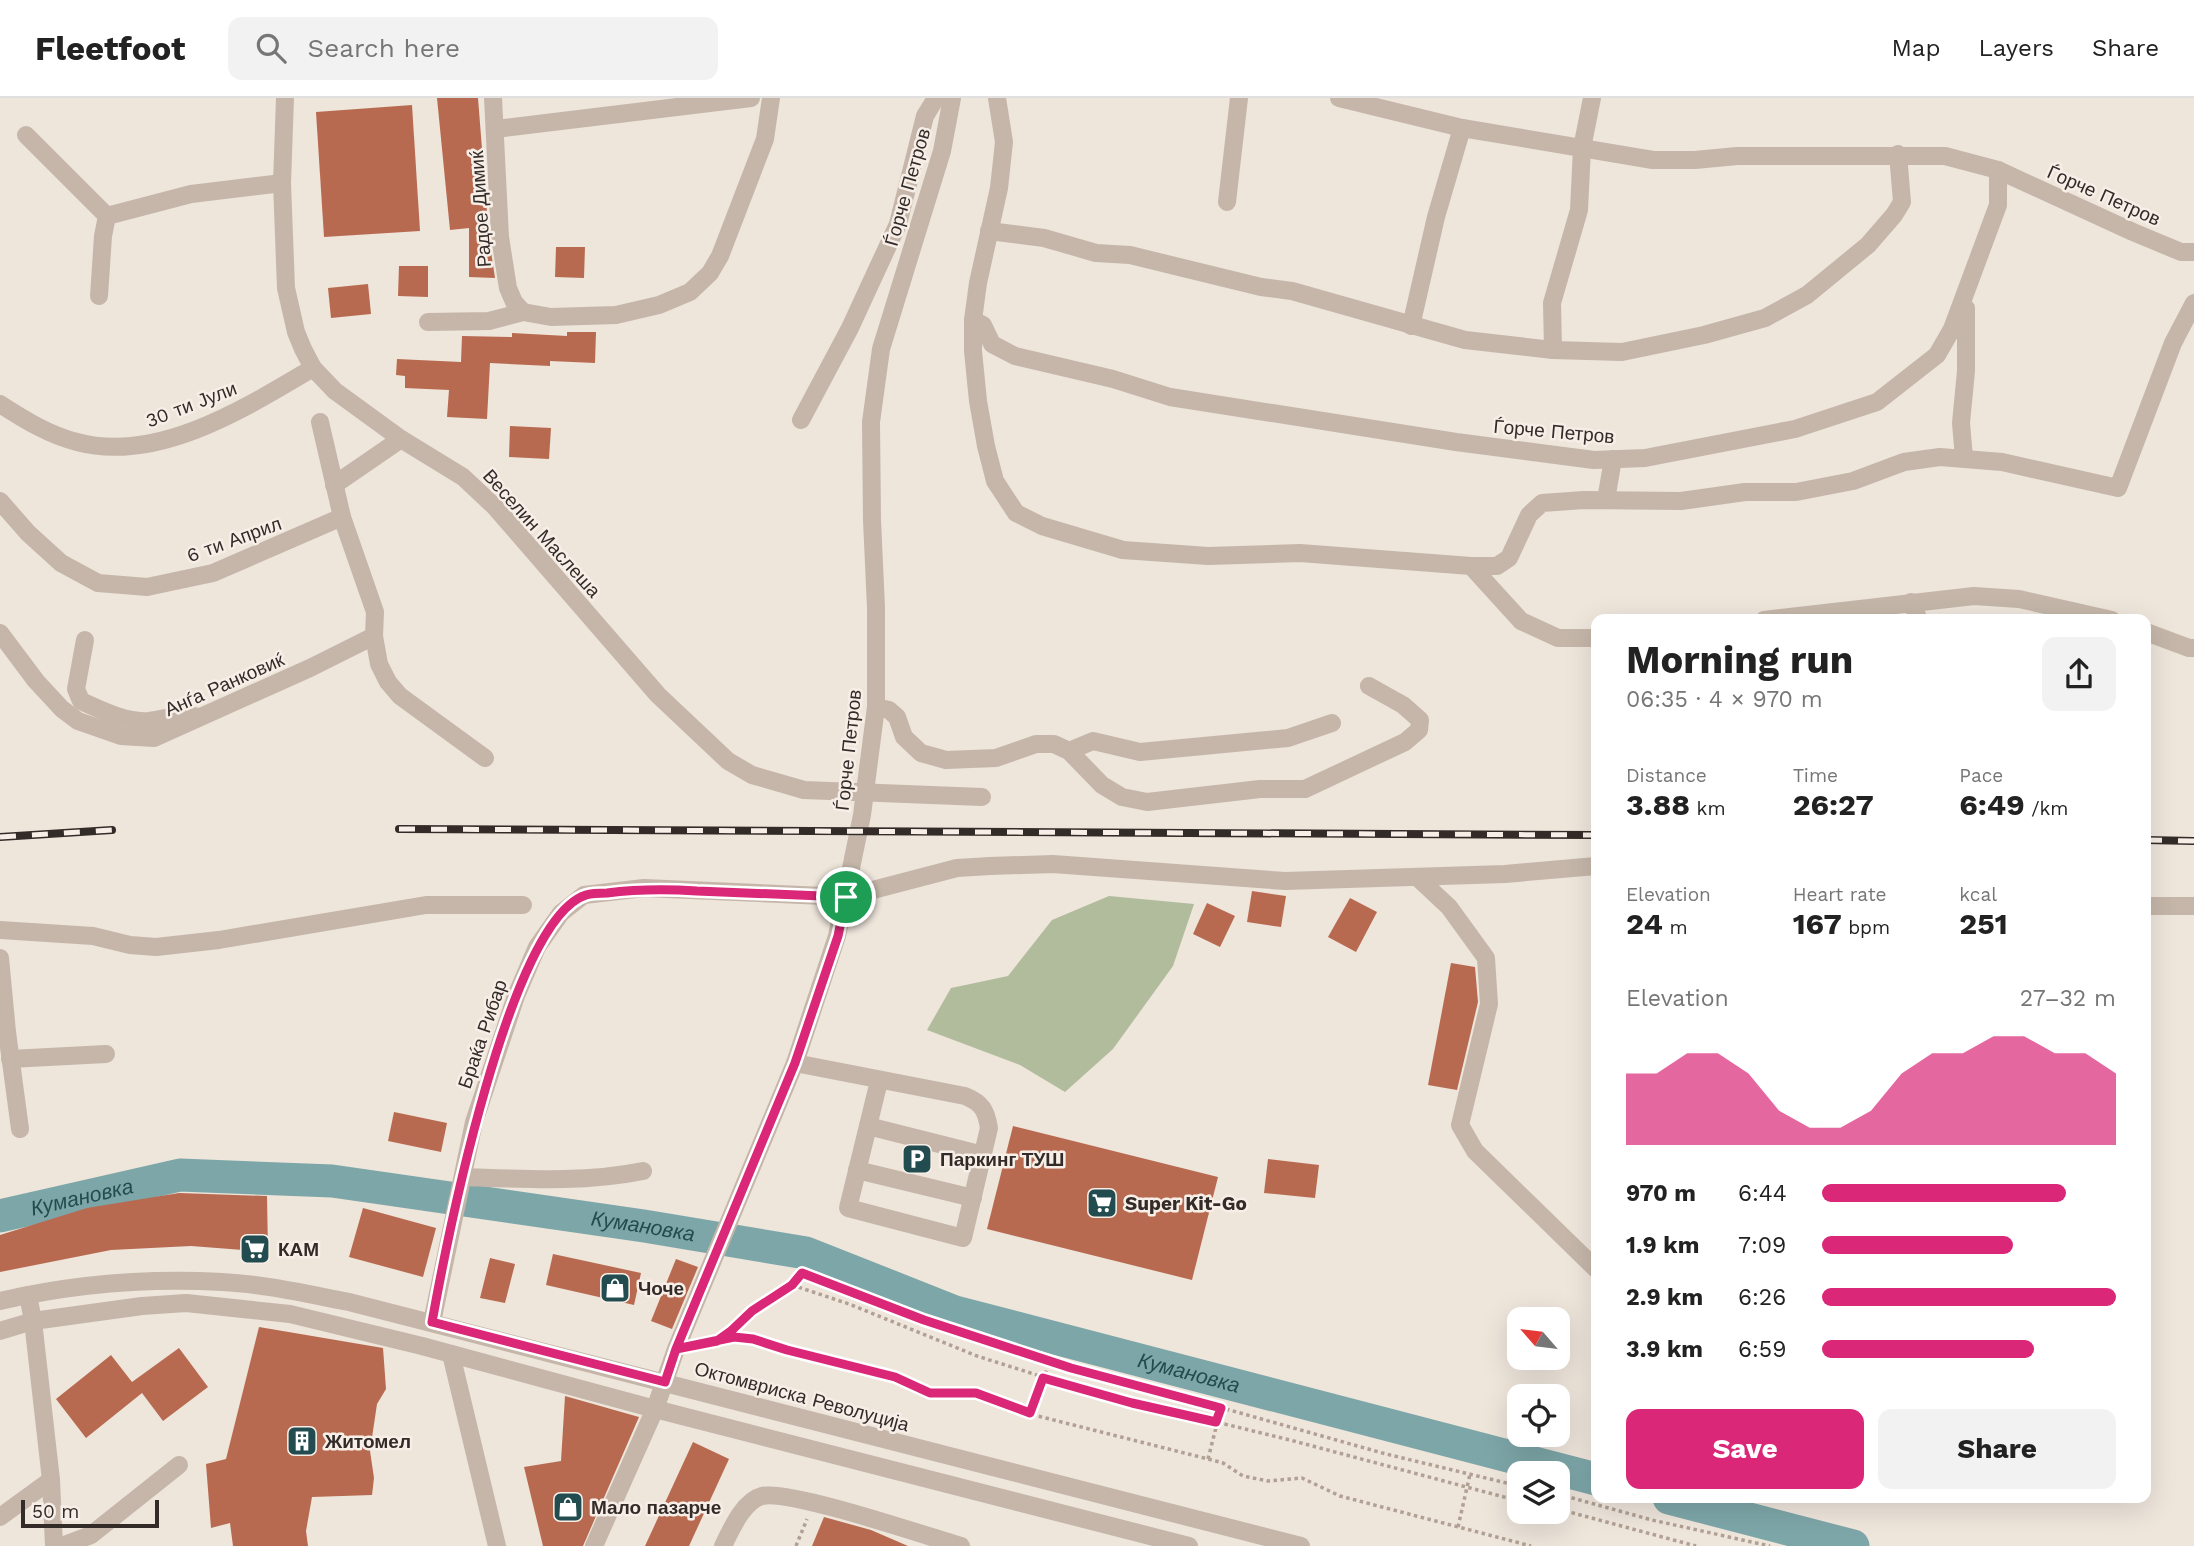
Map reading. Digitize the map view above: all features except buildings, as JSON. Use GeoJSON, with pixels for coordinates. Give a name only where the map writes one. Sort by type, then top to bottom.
{"type":"FeatureCollection","features":[{"type":"Feature","properties":{"kind":"street","name":"Веселин Маслеша"},"geometry":{"type":"LineString","coordinates":[[285,98],[282,183],[286,288],[296,332],[313,368],[335,391],[401,439],[463,477],[495,507],[657,695],[728,761],[751,775],[804,790],[982,797]]}},
{"type":"Feature","properties":{"kind":"street","name":"Радое Димиќ"},"geometry":{"type":"LineString","coordinates":[[494,98],[500,237],[508,288],[514,302],[523,312]]}},
{"type":"Feature","properties":{"kind":"street"},"geometry":{"type":"LineString","coordinates":[[496,129],[751,98]]}},
{"type":"Feature","properties":{"kind":"street"},"geometry":{"type":"LineString","coordinates":[[428,322],[489,321],[523,312],[551,317],[616,315],[659,305],[690,292],[710,273],[720,256],[765,139],[771,98]]}},
{"type":"Feature","properties":{"kind":"street"},"geometry":{"type":"LineString","coordinates":[[801,420],[850,328],[898,224],[925,116],[936,98]]}},
{"type":"Feature","properties":{"kind":"street","name":"Ѓорче Петров"},"geometry":{"type":"LineString","coordinates":[[594,1546],[655,1409],[676,1349],[795,1063],[838,936],[862,815],[876,707],[871,422],[881,349],[942,151],[952,98]]}},
{"type":"Feature","properties":{"kind":"street"},"geometry":{"type":"LineString","coordinates":[[997,98],[1004,142],[999,188],[973,320],[978,401],[995,481],[1016,513],[1042,526],[1124,550],[1208,556],[1300,553],[1497,566],[1508,558],[1529,515],[1542,503],[1681,501],[1745,492],[1796,492],[1853,481],[1903,462],[1940,457],[2002,461],[2119,488],[2173,343],[2194,303]]}},
{"type":"Feature","properties":{"kind":"street"},"geometry":{"type":"LineString","coordinates":[[1227,202],[1240,98]]}},
{"type":"Feature","properties":{"kind":"street","name":"Ѓорче Петров"},"geometry":{"type":"LineString","coordinates":[[1339,98],[1462,128],[1653,160],[1737,156],[1945,156],[1998,170],[2133,232],[2181,252],[2194,252]]}},
{"type":"Feature","properties":{"kind":"street"},"geometry":{"type":"LineString","coordinates":[[1553,349],[1552,303],[1578,210],[1582,148],[1592,98]]}},
{"type":"Feature","properties":{"kind":"street"},"geometry":{"type":"LineString","coordinates":[[1411,326],[1436,217],[1462,128]]}},
{"type":"Feature","properties":{"kind":"street"},"geometry":{"type":"LineString","coordinates":[[26,135],[107,216]]}},
{"type":"Feature","properties":{"kind":"street"},"geometry":{"type":"LineString","coordinates":[[989,231],[1044,238],[1096,253],[1130,254],[1261,287],[1293,291],[1465,340],[1553,349],[1622,352],[1704,335],[1765,318],[1807,295],[1868,245],[1894,215],[1902,202],[1898,154]]}},
{"type":"Feature","properties":{"kind":"street","name":"Ѓорче Петров"},"geometry":{"type":"LineString","coordinates":[[973,320],[983,325],[992,344],[1015,356],[1113,379],[1170,397],[1594,460],[1645,458],[1795,429],[1877,402],[1937,355],[1952,329],[1998,205],[1998,170]]}},
{"type":"Feature","properties":{"kind":"street"},"geometry":{"type":"LineString","coordinates":[[107,216],[191,194],[282,183]]}},
{"type":"Feature","properties":{"kind":"street"},"geometry":{"type":"LineString","coordinates":[[99,296],[107,216]]}},
{"type":"Feature","properties":{"kind":"street"},"geometry":{"type":"LineString","coordinates":[[1964,458],[1961,424],[1966,371],[1964,345],[1967,288]]}},
{"type":"Feature","properties":{"kind":"street","name":"30 ти Јули"},"geometry":{"type":"LineString","coordinates":[[0,404],[38,428],[79,443],[127,448],[172,438],[244,408],[313,368]]}},
{"type":"Feature","properties":{"kind":"street"},"geometry":{"type":"LineString","coordinates":[[320,422],[342,517],[375,612],[374,636],[379,664],[388,682],[400,696],[485,758]]}},
{"type":"Feature","properties":{"kind":"street"},"geometry":{"type":"LineString","coordinates":[[334,485],[401,439]]}},
{"type":"Feature","properties":{"kind":"street"},"geometry":{"type":"LineString","coordinates":[[1606,500],[1614,459]]}},
{"type":"Feature","properties":{"kind":"street","name":"6 ти Април"},"geometry":{"type":"LineString","coordinates":[[0,501],[28,534],[61,564],[98,583],[147,587],[213,573],[342,517]]}},
{"type":"Feature","properties":{"kind":"street"},"geometry":{"type":"LineString","coordinates":[[1471,566],[1521,621],[1558,638],[1591,638]]}},
{"type":"Feature","properties":{"kind":"street"},"geometry":{"type":"LineString","coordinates":[[1821,614],[1974,596],[2019,599],[2085,614]]}},
{"type":"Feature","properties":{"kind":"street"},"geometry":{"type":"LineString","coordinates":[[1911,602],[1916,614]]}},
{"type":"Feature","properties":{"kind":"street","name":"Анѓа Ранковиќ"},"geometry":{"type":"LineString","coordinates":[[0,633],[36,681],[62,709],[78,721],[121,736],[154,738],[310,668],[374,636]]}},
{"type":"Feature","properties":{"kind":"street"},"geometry":{"type":"LineString","coordinates":[[2151,634],[2194,648]]}},
{"type":"Feature","properties":{"kind":"street"},"geometry":{"type":"LineString","coordinates":[[85,640],[76,689],[81,701],[109,714],[147,721],[186,713],[198,717]]}},
{"type":"Feature","properties":{"kind":"street"},"geometry":{"type":"LineString","coordinates":[[876,707],[889,710],[897,717],[904,737],[921,753],[946,760],[996,758],[1036,744],[1054,744],[1069,751],[1102,785],[1122,797],[1147,802],[1260,789],[1304,789],[1405,742],[1419,730],[1420,720],[1403,705],[1369,685]]}},
{"type":"Feature","properties":{"kind":"street"},"geometry":{"type":"LineString","coordinates":[[1069,751],[1093,741],[1140,752],[1289,738],[1332,723]]}},
{"type":"Feature","properties":{"kind":"street"},"geometry":{"type":"LineString","coordinates":[[846,897],[957,868],[990,866],[1053,864],[1285,881],[1505,874],[1591,866]]}},
{"type":"Feature","properties":{"kind":"street"},"geometry":{"type":"LineString","coordinates":[[1418,878],[1449,907],[1486,958],[1489,1004],[1460,1125],[1475,1151],[1591,1264]]}},
{"type":"Feature","properties":{"kind":"street","name":"Браќа Рибар"},"geometry":{"type":"LineString","coordinates":[[432,1322],[474,1122],[516,996],[537,947],[561,913],[584,895],[644,888],[846,897]]}},
{"type":"Feature","properties":{"kind":"street"},"geometry":{"type":"LineString","coordinates":[[0,930],[93,936],[130,945],[156,947],[219,940],[426,905],[523,905]]}},
{"type":"Feature","properties":{"kind":"street"},"geometry":{"type":"LineString","coordinates":[[2151,905],[2194,906]]}},
{"type":"Feature","properties":{"kind":"street"},"geometry":{"type":"LineString","coordinates":[[0,958],[20,1129]]}},
{"type":"Feature","properties":{"kind":"street"},"geometry":{"type":"LineString","coordinates":[[10,1059],[106,1054]]}},
{"type":"Feature","properties":{"kind":"street"},"geometry":{"type":"LineString","coordinates":[[795,1063],[965,1096],[979,1102],[987,1114],[989,1128],[963,1238],[848,1208],[878,1081]]}},
{"type":"Feature","properties":{"kind":"street"},"geometry":{"type":"LineString","coordinates":[[868,1126],[983,1156]]}},
{"type":"Feature","properties":{"kind":"street"},"geometry":{"type":"LineString","coordinates":[[857,1170],[973,1198]]}},
{"type":"Feature","properties":{"kind":"street"},"geometry":{"type":"LineString","coordinates":[[464,1177],[551,1180],[607,1177],[643,1171]]}},
{"type":"Feature","properties":{"kind":"street","name":"Октомвриска Револуција"},"geometry":{"type":"LineString","coordinates":[[0,1301],[27,1294],[133,1280],[225,1282],[349,1302],[1301,1546]]}},
{"type":"Feature","properties":{"kind":"street"},"geometry":{"type":"LineString","coordinates":[[27,1294],[33,1321],[51,1480],[54,1546]]}},
{"type":"Feature","properties":{"kind":"street"},"geometry":{"type":"LineString","coordinates":[[0,1331],[33,1321],[142,1306],[186,1303],[290,1314],[1189,1546]]}},
{"type":"Feature","properties":{"kind":"street"},"geometry":{"type":"LineString","coordinates":[[451,1354],[497,1546]]}},
{"type":"Feature","properties":{"kind":"street"},"geometry":{"type":"LineString","coordinates":[[62,1546],[91,1535],[179,1465]]}},
{"type":"Feature","properties":{"kind":"street"},"geometry":{"type":"LineString","coordinates":[[0,1517],[51,1480]]}},
{"type":"Feature","properties":{"kind":"street"},"geometry":{"type":"LineString","coordinates":[[723,1546],[753,1500],[775,1495],[961,1546]]}},
{"type":"Feature","properties":{"kind":"path"},"geometry":{"type":"LineString","coordinates":[[717,1341],[752,1311],[792,1285],[802,1273],[924,1320],[1050,1361],[1507,1483]]}},
{"type":"Feature","properties":{"kind":"path"},"geometry":{"type":"LineString","coordinates":[[792,1285],[849,1304],[977,1356],[1043,1378],[1507,1498]]}},
{"type":"Feature","properties":{"kind":"path"},"geometry":{"type":"LineString","coordinates":[[676,1349],[734,1337],[753,1339],[895,1377],[930,1393],[976,1393],[1030,1413],[1223,1463],[1243,1476],[1268,1481],[1302,1478],[1340,1496],[1531,1546]]}},
{"type":"Feature","properties":{"kind":"path"},"geometry":{"type":"LineString","coordinates":[[1030,1413],[1050,1361]]}},
{"type":"Feature","properties":{"kind":"path"},"geometry":{"type":"LineString","coordinates":[[1208,1459],[1221,1408]]}},
{"type":"Feature","properties":{"kind":"path"},"geometry":{"type":"LineString","coordinates":[[1458,1527],[1470,1475]]}},
{"type":"Feature","properties":{"kind":"path"},"geometry":{"type":"LineString","coordinates":[[1570,1497],[1652,1520],[1770,1546]]}},
{"type":"Feature","properties":{"kind":"path"},"geometry":{"type":"LineString","coordinates":[[796,1546],[814,1504]]}},
{"type":"Feature","properties":{"kind":"path"},"geometry":{"type":"LineString","coordinates":[[1570,1512],[1696,1546]]}},
{"type":"Feature","properties":{"kind":"green space"},"geometry":{"type":"Polygon","coordinates":[[[1109,896],[1194,904],[1173,966],[1113,1049],[1065,1092],[1020,1065],[927,1030],[951,988],[1008,976],[1052,920],[1109,896]]]}},
{"type":"Feature","properties":{"kind":"waterway","name":"Кумановка"},"geometry":{"type":"LineString","coordinates":[[0,1216],[180,1175],[332,1181],[644,1226],[806,1253],[955,1312],[1591,1478]]}},
{"type":"Feature","properties":{"kind":"waterway","name":"Кумановка"},"geometry":{"type":"LineString","coordinates":[[1688,1503],[1853,1546]]}},
{"type":"Feature","properties":{"kind":"railway"},"geometry":{"type":"LineString","coordinates":[[399,829],[1591,835]]}},
{"type":"Feature","properties":{"kind":"railway"},"geometry":{"type":"LineString","coordinates":[[0,837],[112,830]]}},
{"type":"Feature","properties":{"kind":"railway"},"geometry":{"type":"LineString","coordinates":[[2151,840],[2194,841]]}},
{"type":"Feature","properties":{"kind":"place","name":"Паркинг ТУШ"},"geometry":{"type":"Point","coordinates":[917,1159]}},
{"type":"Feature","properties":{"kind":"place","name":"Super Kit-Go"},"geometry":{"type":"Point","coordinates":[1102,1203]}},
{"type":"Feature","properties":{"kind":"place","name":"КАМ"},"geometry":{"type":"Point","coordinates":[255,1249]}},
{"type":"Feature","properties":{"kind":"place","name":"Чоче"},"geometry":{"type":"Point","coordinates":[615,1288]}},
{"type":"Feature","properties":{"kind":"place","name":"Житомел"},"geometry":{"type":"Point","coordinates":[302,1441]}},
{"type":"Feature","properties":{"kind":"place","name":"Мало пазарче"},"geometry":{"type":"Point","coordinates":[568,1507]}},
{"type":"Feature","properties":{"kind":"route"},"geometry":{"type":"LineString","coordinates":[[846,897],[644,888],[584,895],[561,913],[537,947],[516,996],[486,1083],[474,1122],[432,1322],[665,1382],[676,1349],[717,1341],[752,1311],[792,1285],[802,1273],[924,1320],[1071,1368],[1221,1408],[1216,1422],[1132,1403],[1043,1378],[1030,1413],[976,1393],[930,1393],[906,1380],[753,1339],[734,1337],[701,1345],[676,1349],[795,1063],[838,936],[846,897]]}}]}
